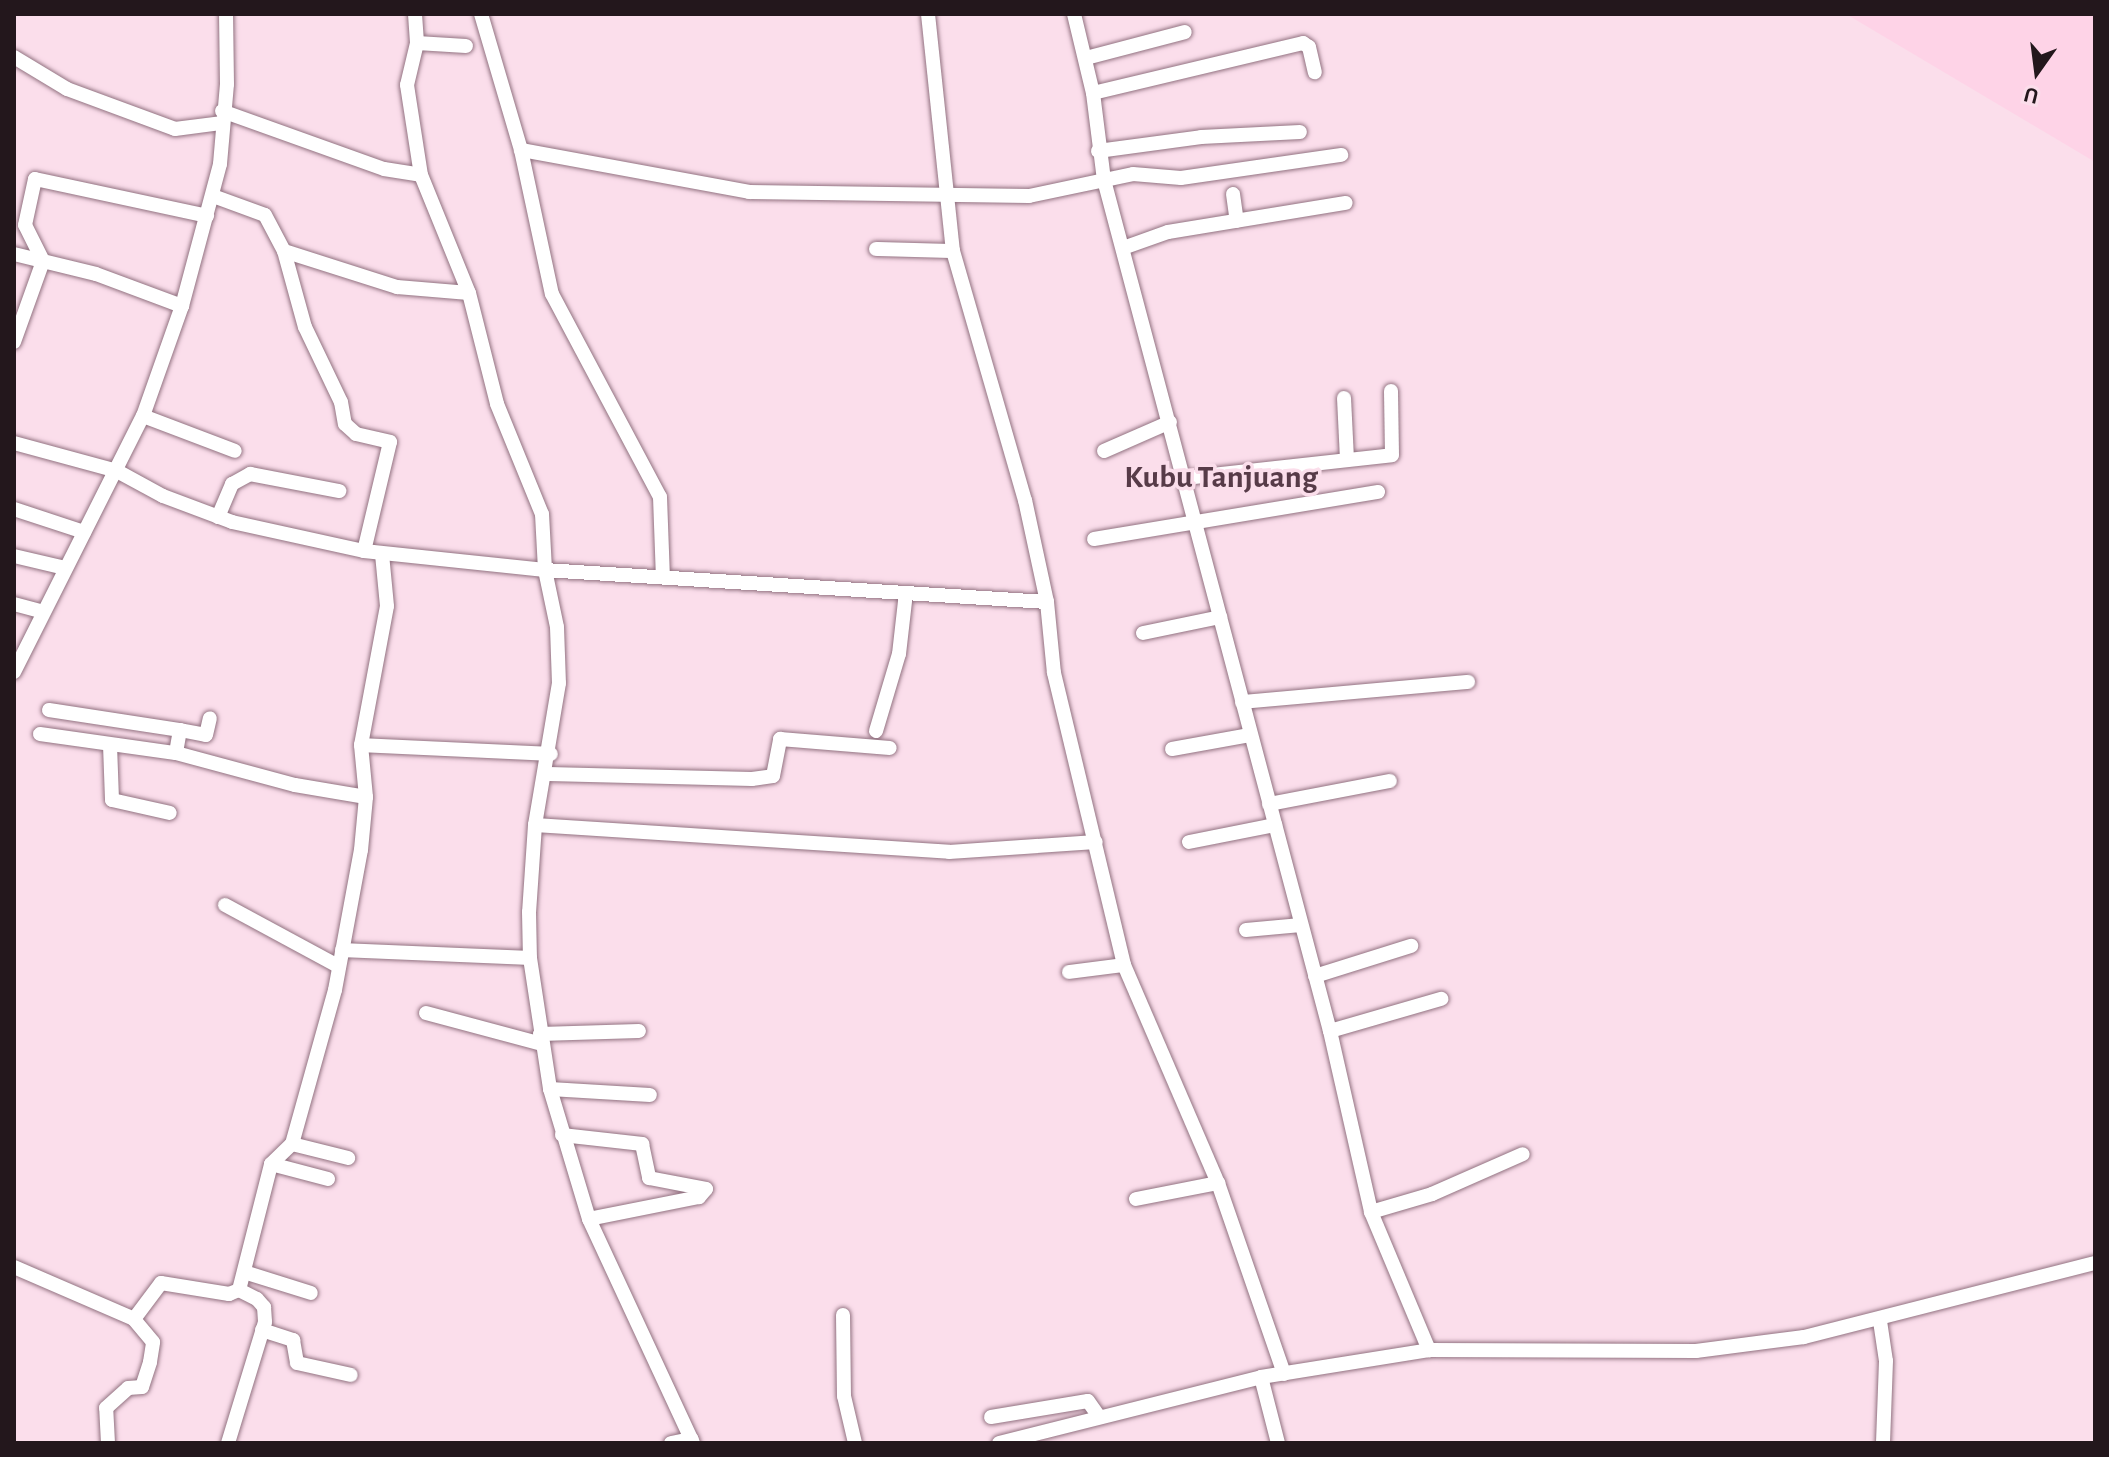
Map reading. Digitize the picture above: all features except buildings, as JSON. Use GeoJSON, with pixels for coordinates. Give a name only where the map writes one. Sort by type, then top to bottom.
{"type":"FeatureCollection","features":[{"type":"Feature","properties":{"kind":"street"},"geometry":{"type":"LineString","coordinates":[[14,672],[41,611],[117,471],[143,416],[182,306],[213,196],[222,117],[226,14]]}},
{"type":"Feature","properties":{"kind":"street"},"geometry":{"type":"LineString","coordinates":[[415,14],[417,43],[407,85],[421,175],[469,293],[497,404],[542,514],[545,570],[557,627],[559,683],[548,774],[535,825],[530,958],[541,1039],[562,1135],[589,1219],[692,1441],[671,1443]]}},
{"type":"Feature","properties":{"kind":"street"},"geometry":{"type":"LineString","coordinates":[[481,14],[521,150],[552,294],[660,497],[663,577]]}},
{"type":"Feature","properties":{"kind":"street"},"geometry":{"type":"LineString","coordinates":[[928,14],[953,251],[1025,500],[1047,602],[1054,673],[1124,965],[1218,1183],[1284,1374]]}},
{"type":"Feature","properties":{"kind":"street"},"geometry":{"type":"LineString","coordinates":[[1074,14],[1093,93],[1104,180],[1330,1031],[1371,1212],[1429,1350]]}},
{"type":"Feature","properties":{"kind":"street"},"geometry":{"type":"LineString","coordinates":[[1086,58],[1185,32]]}},
{"type":"Feature","properties":{"kind":"street"},"geometry":{"type":"LineString","coordinates":[[417,43],[466,46]]}},
{"type":"Feature","properties":{"kind":"street"},"geometry":{"type":"LineString","coordinates":[[1093,93],[1303,43],[1309,47],[1315,72]]}},
{"type":"Feature","properties":{"kind":"street"},"geometry":{"type":"LineString","coordinates":[[14,57],[67,89],[175,129],[222,117],[384,169],[421,175]]}},
{"type":"Feature","properties":{"kind":"street"},"geometry":{"type":"LineString","coordinates":[[1098,151],[1214,135],[1300,132]]}},
{"type":"Feature","properties":{"kind":"street"},"geometry":{"type":"LineString","coordinates":[[521,150],[749,192],[1029,196],[1133,174],[1181,178],[1341,155]]}},
{"type":"Feature","properties":{"kind":"street"},"geometry":{"type":"LineString","coordinates":[[14,342],[43,261],[25,225],[31,185],[41,177],[207,216]]}},
{"type":"Feature","properties":{"kind":"street"},"geometry":{"type":"LineString","coordinates":[[1233,194],[1237,221]]}},
{"type":"Feature","properties":{"kind":"street"},"geometry":{"type":"LineString","coordinates":[[213,196],[265,215],[284,251],[310,341],[341,402],[345,424],[356,434],[390,442],[364,551]]}},
{"type":"Feature","properties":{"kind":"street"},"geometry":{"type":"LineString","coordinates":[[1123,248],[1168,232],[1346,203]]}},
{"type":"Feature","properties":{"kind":"street"},"geometry":{"type":"LineString","coordinates":[[876,249],[953,251]]}},
{"type":"Feature","properties":{"kind":"street"},"geometry":{"type":"LineString","coordinates":[[284,251],[397,287],[469,293]]}},
{"type":"Feature","properties":{"kind":"street"},"geometry":{"type":"LineString","coordinates":[[14,254],[96,274],[182,306]]}},
{"type":"Feature","properties":{"kind":"street"},"geometry":{"type":"LineString","coordinates":[[1185,478],[1392,455],[1391,391]]}},
{"type":"Feature","properties":{"kind":"street"},"geometry":{"type":"LineString","coordinates":[[1344,398],[1347,460]]}},
{"type":"Feature","properties":{"kind":"street"},"geometry":{"type":"LineString","coordinates":[[143,416],[235,451]]}},
{"type":"Feature","properties":{"kind":"street"},"geometry":{"type":"LineString","coordinates":[[1104,451],[1170,422]]}},
{"type":"Feature","properties":{"kind":"street"},"geometry":{"type":"LineString","coordinates":[[14,443],[117,471],[218,517],[301,541],[382,554],[545,570],[1047,602]]}},
{"type":"Feature","properties":{"kind":"street"},"geometry":{"type":"LineString","coordinates":[[218,517],[232,484],[250,474],[339,491]]}},
{"type":"Feature","properties":{"kind":"street"},"geometry":{"type":"LineString","coordinates":[[1094,539],[1378,492]]}},
{"type":"Feature","properties":{"kind":"street"},"geometry":{"type":"LineString","coordinates":[[14,509],[84,532]]}},
{"type":"Feature","properties":{"kind":"street"},"geometry":{"type":"LineString","coordinates":[[239,1290],[271,1164],[292,1144],[342,950],[366,797],[361,745],[385,629],[382,554]]}},
{"type":"Feature","properties":{"kind":"street"},"geometry":{"type":"LineString","coordinates":[[14,556],[65,568]]}},
{"type":"Feature","properties":{"kind":"street"},"geometry":{"type":"LineString","coordinates":[[876,731],[899,654],[906,593]]}},
{"type":"Feature","properties":{"kind":"street"},"geometry":{"type":"LineString","coordinates":[[14,604],[41,611]]}},
{"type":"Feature","properties":{"kind":"street"},"geometry":{"type":"LineString","coordinates":[[1143,633],[1220,617]]}},
{"type":"Feature","properties":{"kind":"street"},"geometry":{"type":"LineString","coordinates":[[1242,702],[1468,682]]}},
{"type":"Feature","properties":{"kind":"street"},"geometry":{"type":"LineString","coordinates":[[49,710],[206,735],[210,718]]}},
{"type":"Feature","properties":{"kind":"street"},"geometry":{"type":"LineString","coordinates":[[176,753],[180,730]]}},
{"type":"Feature","properties":{"kind":"street"},"geometry":{"type":"LineString","coordinates":[[40,734],[176,753],[295,785],[366,797]]}},
{"type":"Feature","properties":{"kind":"street"},"geometry":{"type":"LineString","coordinates":[[1172,749],[1250,735]]}},
{"type":"Feature","properties":{"kind":"street"},"geometry":{"type":"LineString","coordinates":[[548,774],[752,779],[773,776],[780,739],[890,748]]}},
{"type":"Feature","properties":{"kind":"street"},"geometry":{"type":"LineString","coordinates":[[110,745],[112,800],[170,813]]}},
{"type":"Feature","properties":{"kind":"street"},"geometry":{"type":"LineString","coordinates":[[361,745],[551,754]]}},
{"type":"Feature","properties":{"kind":"street"},"geometry":{"type":"LineString","coordinates":[[1269,804],[1390,781]]}},
{"type":"Feature","properties":{"kind":"street"},"geometry":{"type":"LineString","coordinates":[[535,825],[949,852],[1096,842]]}},
{"type":"Feature","properties":{"kind":"street"},"geometry":{"type":"LineString","coordinates":[[1189,842],[1275,825]]}},
{"type":"Feature","properties":{"kind":"street"},"geometry":{"type":"LineString","coordinates":[[225,905],[338,966]]}},
{"type":"Feature","properties":{"kind":"street"},"geometry":{"type":"LineString","coordinates":[[1246,930],[1301,925]]}},
{"type":"Feature","properties":{"kind":"street"},"geometry":{"type":"LineString","coordinates":[[1315,976],[1411,946]]}},
{"type":"Feature","properties":{"kind":"street"},"geometry":{"type":"LineString","coordinates":[[342,950],[530,958]]}},
{"type":"Feature","properties":{"kind":"street"},"geometry":{"type":"LineString","coordinates":[[1069,972],[1124,965]]}},
{"type":"Feature","properties":{"kind":"street"},"geometry":{"type":"LineString","coordinates":[[1330,1031],[1441,999]]}},
{"type":"Feature","properties":{"kind":"street"},"geometry":{"type":"LineString","coordinates":[[426,1013],[541,1039],[639,1031]]}},
{"type":"Feature","properties":{"kind":"street"},"geometry":{"type":"LineString","coordinates":[[550,1089],[650,1095]]}},
{"type":"Feature","properties":{"kind":"street"},"geometry":{"type":"LineString","coordinates":[[562,1135],[642,1144],[649,1178],[706,1189],[699,1197],[589,1219]]}},
{"type":"Feature","properties":{"kind":"street"},"geometry":{"type":"LineString","coordinates":[[292,1144],[348,1158]]}},
{"type":"Feature","properties":{"kind":"street"},"geometry":{"type":"LineString","coordinates":[[1371,1212],[1432,1194],[1523,1154]]}},
{"type":"Feature","properties":{"kind":"street"},"geometry":{"type":"LineString","coordinates":[[271,1164],[328,1179]]}},
{"type":"Feature","properties":{"kind":"street"},"geometry":{"type":"LineString","coordinates":[[1136,1199],[1218,1183]]}},
{"type":"Feature","properties":{"kind":"street"},"geometry":{"type":"LineString","coordinates":[[999,1443],[1261,1377],[1429,1350],[1696,1351],[1880,1321],[2095,1263]]}},
{"type":"Feature","properties":{"kind":"street"},"geometry":{"type":"LineString","coordinates":[[14,1267],[134,1319],[153,1342],[142,1387],[128,1388],[106,1408],[108,1443]]}},
{"type":"Feature","properties":{"kind":"street"},"geometry":{"type":"LineString","coordinates":[[244,1272],[311,1293]]}},
{"type":"Feature","properties":{"kind":"street"},"geometry":{"type":"LineString","coordinates":[[134,1319],[156,1284],[229,1294],[239,1290]]}},
{"type":"Feature","properties":{"kind":"street"},"geometry":{"type":"LineString","coordinates":[[228,1443],[262,1330],[264,1307],[239,1290]]}},
{"type":"Feature","properties":{"kind":"street"},"geometry":{"type":"LineString","coordinates":[[843,1315],[844,1396],[855,1443]]}},
{"type":"Feature","properties":{"kind":"street"},"geometry":{"type":"LineString","coordinates":[[1880,1321],[1886,1361],[1883,1443]]}},
{"type":"Feature","properties":{"kind":"street"},"geometry":{"type":"LineString","coordinates":[[262,1330],[293,1340],[297,1363],[351,1375]]}},
{"type":"Feature","properties":{"kind":"street"},"geometry":{"type":"LineString","coordinates":[[1261,1377],[1278,1443]]}},
{"type":"Feature","properties":{"kind":"street"},"geometry":{"type":"LineString","coordinates":[[991,1417],[1088,1401],[1099,1417]]}},
{"type":"Feature","properties":{"kind":"shaded area"},"geometry":{"type":"Polygon","coordinates":[[[1846,14],[2095,14],[2095,162],[1846,14]]]}},
{"type":"Feature","properties":{"kind":"district","name":"Kubu Tanjuang"},"geometry":{"type":"Point","coordinates":[1221,477]}}]}
